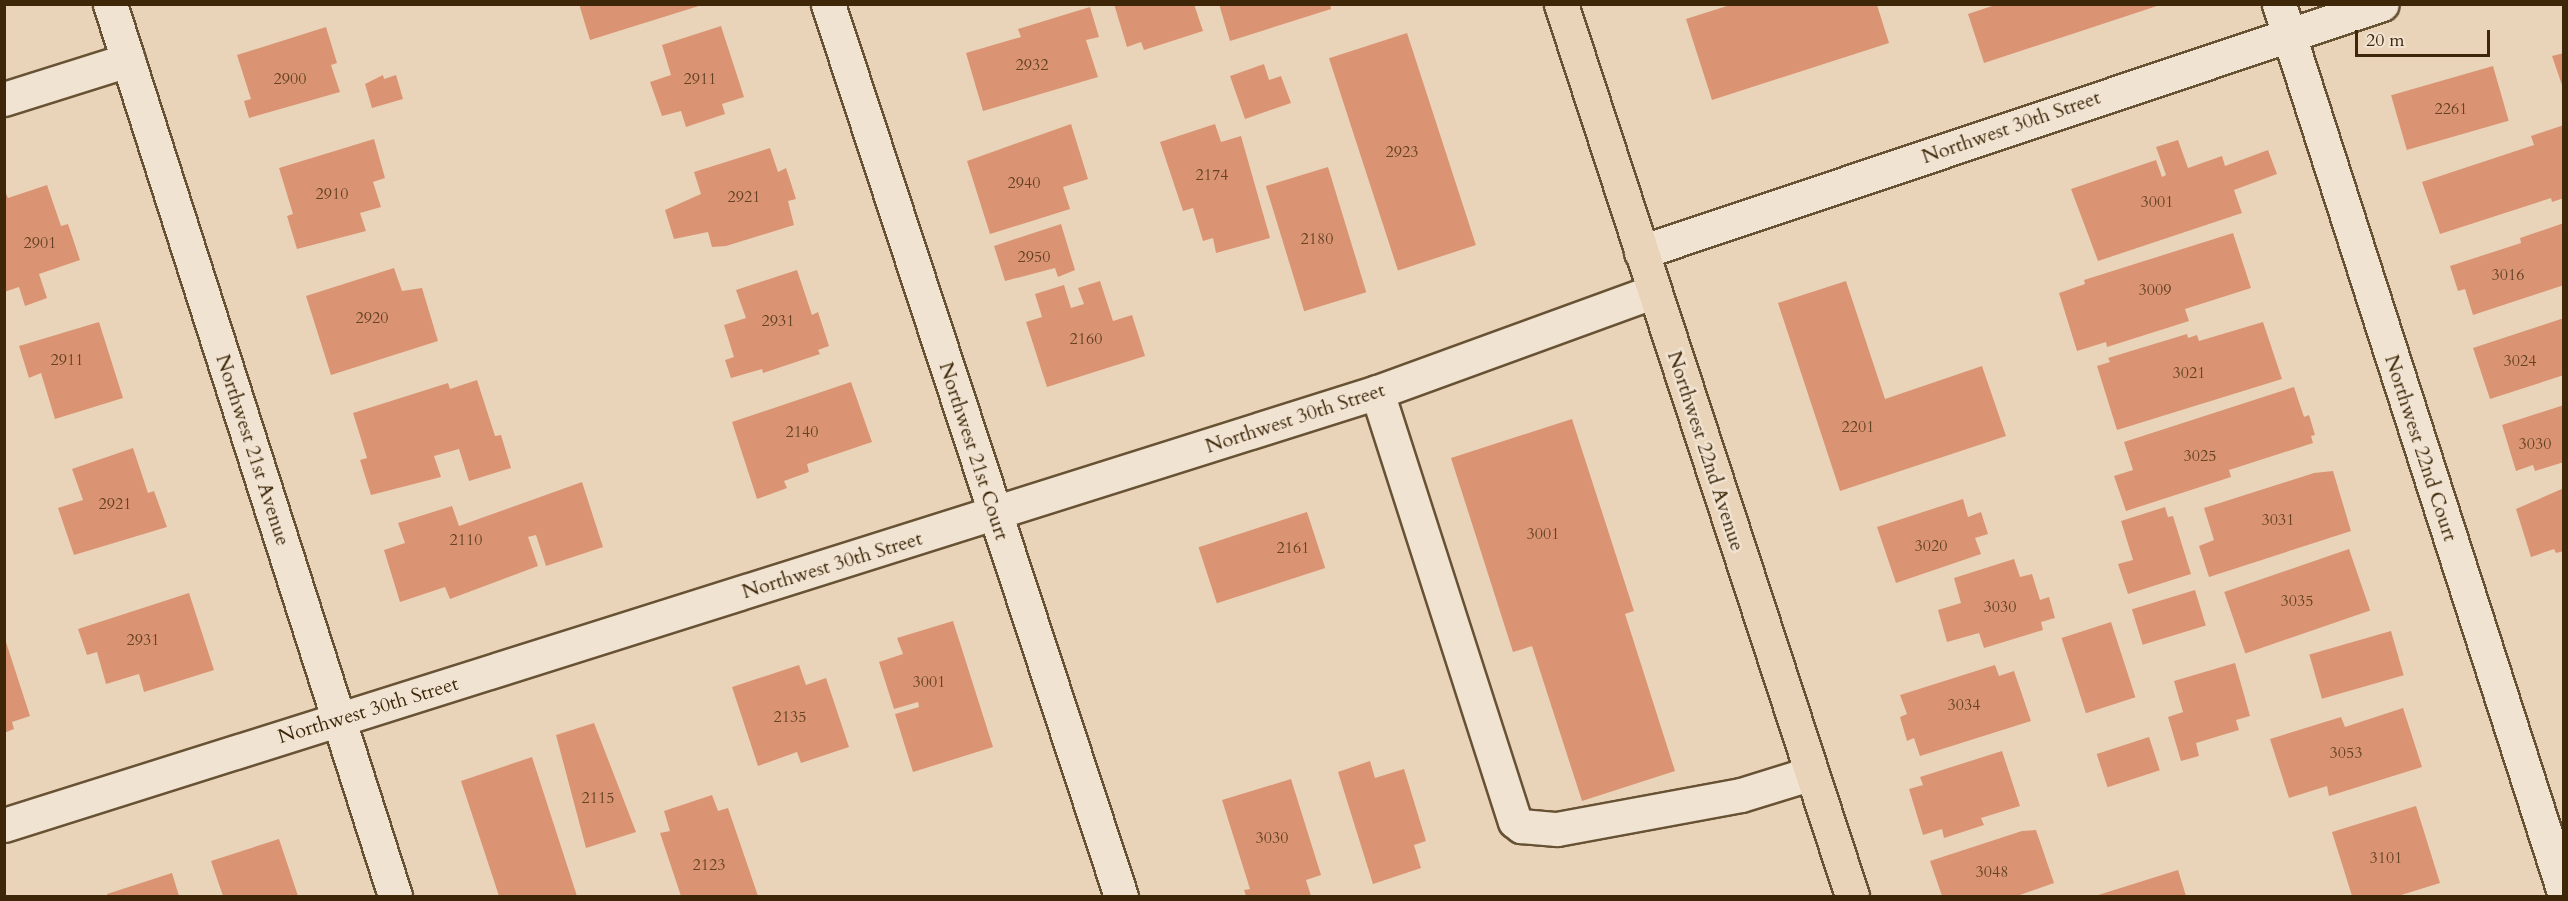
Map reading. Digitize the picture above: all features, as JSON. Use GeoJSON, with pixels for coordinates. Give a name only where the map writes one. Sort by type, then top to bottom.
{"type":"FeatureCollection","features":[{"type":"Feature","properties":{"kind":"main road","name":"Northwest 22nd Avenue"},"geometry":{"type":"LineString","coordinates":[[1561,4],[1852,897]]}},
{"type":"Feature","properties":{"kind":"street","name":"Northwest 21st Avenue"},"geometry":{"type":"LineString","coordinates":[[110,4],[395,897]]}},
{"type":"Feature","properties":{"kind":"street","name":"Northwest 21st Court"},"geometry":{"type":"LineString","coordinates":[[828,4],[1121,897]]}},
{"type":"Feature","properties":{"kind":"street","name":"Northwest 30th Street"},"geometry":{"type":"LineString","coordinates":[[1641,252],[2284,19],[2382,4]]}},
{"type":"Feature","properties":{"kind":"street","name":"Northwest 22nd Court"},"geometry":{"type":"LineString","coordinates":[[2284,19],[2564,892]]}},
{"type":"Feature","properties":{"kind":"street"},"geometry":{"type":"LineString","coordinates":[[4,99],[128,60]]}},
{"type":"Feature","properties":{"kind":"street","name":"Northwest 30th Street"},"geometry":{"type":"LineString","coordinates":[[4,825],[1377,392],[1654,291]]}},
{"type":"Feature","properties":{"kind":"street"},"geometry":{"type":"LineString","coordinates":[[1377,392],[1515,821],[1521,826],[1557,829],[1741,795],[1812,773]]}},
{"type":"Feature","properties":{"kind":"building"},"geometry":{"type":"Polygon","coordinates":[[[579,4],[701,4],[702,5],[590,40],[579,4]]]}},
{"type":"Feature","properties":{"kind":"building"},"geometry":{"type":"Polygon","coordinates":[[[1114,4],[1194,4],[1203,31],[1144,50],[1141,42],[1127,47],[1114,4]]]}},
{"type":"Feature","properties":{"kind":"building"},"geometry":{"type":"Polygon","coordinates":[[[1219,4],[1330,4],[1331,9],[1230,41],[1219,4]]]}},
{"type":"Feature","properties":{"kind":"building"},"geometry":{"type":"Polygon","coordinates":[[[1998,4],[2160,5],[1984,63],[1968,14],[1998,4]]]}},
{"type":"Feature","properties":{"kind":"building"},"geometry":{"type":"Polygon","coordinates":[[[1730,5],[1877,5],[1889,43],[1712,100],[1686,19],[1730,5]]]}},
{"type":"Feature","properties":{"kind":"building"},"geometry":{"type":"Polygon","coordinates":[[[1090,7],[1099,37],[1086,40],[1098,77],[983,111],[966,53],[1021,37],[1018,29],[1090,7]]]}},
{"type":"Feature","properties":{"kind":"building"},"geometry":{"type":"Polygon","coordinates":[[[721,26],[744,97],[722,104],[725,114],[686,127],[681,111],[662,116],[650,82],[671,75],[662,45],[721,26]]]}},
{"type":"Feature","properties":{"kind":"building"},"geometry":{"type":"Polygon","coordinates":[[[326,27],[337,63],[331,65],[340,92],[249,118],[244,101],[251,99],[237,55],[326,27]]]}},
{"type":"Feature","properties":{"kind":"building"},"geometry":{"type":"Polygon","coordinates":[[[1407,33],[1476,245],[1398,270],[1329,58],[1407,33]]]}},
{"type":"Feature","properties":{"kind":"building"},"geometry":{"type":"Polygon","coordinates":[[[2564,53],[2564,88],[2563,88],[2552,56],[2564,53]]]}},
{"type":"Feature","properties":{"kind":"building"},"geometry":{"type":"Polygon","coordinates":[[[1264,64],[1269,80],[1281,76],[1291,103],[1245,119],[1230,76],[1264,64]]]}},
{"type":"Feature","properties":{"kind":"building"},"geometry":{"type":"Polygon","coordinates":[[[2493,66],[2509,121],[2407,150],[2391,95],[2493,66]]]}},
{"type":"Feature","properties":{"kind":"building"},"geometry":{"type":"Polygon","coordinates":[[[383,75],[384,79],[396,75],[403,99],[372,108],[365,84],[383,75]]]}},
{"type":"Feature","properties":{"kind":"building"},"geometry":{"type":"Polygon","coordinates":[[[1071,124],[1088,179],[1063,187],[1070,209],[990,234],[967,161],[1071,124]]]}},
{"type":"Feature","properties":{"kind":"building"},"geometry":{"type":"Polygon","coordinates":[[[1215,124],[1221,142],[1241,136],[1270,238],[1216,253],[1213,238],[1203,241],[1193,208],[1183,211],[1160,142],[1215,124]]]}},
{"type":"Feature","properties":{"kind":"building"},"geometry":{"type":"Polygon","coordinates":[[[2564,125],[2564,198],[2552,202],[2551,198],[2440,234],[2422,182],[2534,145],[2531,136],[2564,125]]]}},
{"type":"Feature","properties":{"kind":"building"},"geometry":{"type":"Polygon","coordinates":[[[374,139],[385,178],[373,182],[381,207],[360,213],[366,231],[297,249],[287,216],[293,214],[279,168],[374,139]]]}},
{"type":"Feature","properties":{"kind":"building"},"geometry":{"type":"Polygon","coordinates":[[[2178,140],[2188,168],[2222,156],[2225,166],[2268,150],[2277,174],[2234,190],[2242,213],[2098,261],[2071,189],[2156,160],[2162,177],[2166,175],[2156,147],[2178,140]]]}},
{"type":"Feature","properties":{"kind":"building"},"geometry":{"type":"Polygon","coordinates":[[[770,148],[778,172],[786,168],[796,199],[788,201],[794,225],[726,246],[712,247],[708,232],[674,239],[665,210],[701,194],[694,172],[770,148]]]}},
{"type":"Feature","properties":{"kind":"building"},"geometry":{"type":"Polygon","coordinates":[[[1328,167],[1366,292],[1304,311],[1266,186],[1328,167]]]}},
{"type":"Feature","properties":{"kind":"building"},"geometry":{"type":"Polygon","coordinates":[[[47,185],[61,226],[68,224],[80,260],[39,274],[47,298],[25,306],[19,287],[4,292],[4,189],[8,198],[47,185]]]}},
{"type":"Feature","properties":{"kind":"building"},"geometry":{"type":"Polygon","coordinates":[[[2564,223],[2564,285],[2473,315],[2465,289],[2458,291],[2450,266],[2521,243],[2520,238],[2564,223]]]}},
{"type":"Feature","properties":{"kind":"building"},"geometry":{"type":"Polygon","coordinates":[[[1061,224],[1075,270],[1058,277],[1055,268],[1005,281],[994,246],[1061,224]]]}},
{"type":"Feature","properties":{"kind":"building"},"geometry":{"type":"Polygon","coordinates":[[[2233,233],[2251,288],[2185,309],[2189,321],[2107,347],[2106,342],[2077,351],[2059,293],[2085,284],[2084,280],[2233,233]]]}},
{"type":"Feature","properties":{"kind":"building"},"geometry":{"type":"Polygon","coordinates":[[[394,268],[402,291],[422,288],[438,341],[331,375],[306,296],[394,268]]]}},
{"type":"Feature","properties":{"kind":"building"},"geometry":{"type":"Polygon","coordinates":[[[797,270],[812,315],[818,312],[829,346],[818,350],[820,354],[763,373],[762,369],[731,378],[725,360],[734,357],[724,325],[746,318],[736,290],[797,270]]]}},
{"type":"Feature","properties":{"kind":"building"},"geometry":{"type":"Polygon","coordinates":[[[1100,281],[1113,321],[1132,315],[1145,356],[1047,387],[1026,322],[1042,317],[1035,294],[1064,285],[1071,308],[1084,304],[1078,288],[1100,281]]]}},
{"type":"Feature","properties":{"kind":"building"},"geometry":{"type":"Polygon","coordinates":[[[1846,281],[1885,399],[1982,366],[2006,436],[1840,491],[1778,303],[1846,281]]]}},
{"type":"Feature","properties":{"kind":"building"},"geometry":{"type":"Polygon","coordinates":[[[2564,318],[2564,375],[2490,399],[2473,348],[2564,318]]]}},
{"type":"Feature","properties":{"kind":"building"},"geometry":{"type":"Polygon","coordinates":[[[99,322],[123,398],[55,419],[41,373],[29,378],[19,346],[99,322]]]}},
{"type":"Feature","properties":{"kind":"building"},"geometry":{"type":"Polygon","coordinates":[[[2263,322],[2282,379],[2117,430],[2097,366],[2110,362],[2108,358],[2187,334],[2188,338],[2197,335],[2199,341],[2263,322]]]}},
{"type":"Feature","properties":{"kind":"building"},"geometry":{"type":"Polygon","coordinates":[[[477,380],[495,436],[501,435],[511,468],[469,481],[459,449],[434,456],[441,477],[371,495],[360,460],[367,458],[353,413],[448,383],[450,389],[477,380]]]}},
{"type":"Feature","properties":{"kind":"building"},"geometry":{"type":"Polygon","coordinates":[[[851,382],[872,442],[807,464],[809,472],[784,481],[787,488],[757,499],[732,422],[851,382]]]}},
{"type":"Feature","properties":{"kind":"building"},"geometry":{"type":"Polygon","coordinates":[[[2294,387],[2304,417],[2309,415],[2315,435],[2311,436],[2313,443],[2229,470],[2231,477],[2126,511],[2114,476],[2133,470],[2124,442],[2294,387]]]}},
{"type":"Feature","properties":{"kind":"building"},"geometry":{"type":"Polygon","coordinates":[[[2564,405],[2564,462],[2535,471],[2533,465],[2516,471],[2502,425],[2564,405]]]}},
{"type":"Feature","properties":{"kind":"building"},"geometry":{"type":"Polygon","coordinates":[[[1572,419],[1634,611],[1625,614],[1675,771],[1582,801],[1532,646],[1513,652],[1451,458],[1572,419]]]}},
{"type":"Feature","properties":{"kind":"building"},"geometry":{"type":"Polygon","coordinates":[[[133,448],[148,493],[154,491],[167,527],[74,555],[58,508],[83,500],[72,469],[133,448]]]}},
{"type":"Feature","properties":{"kind":"building"},"geometry":{"type":"Polygon","coordinates":[[[2333,471],[2351,531],[2209,577],[2199,546],[2214,540],[2204,508],[2314,473],[2333,471]]]}},
{"type":"Feature","properties":{"kind":"building"},"geometry":{"type":"Polygon","coordinates":[[[582,482],[603,547],[546,566],[536,535],[528,537],[538,566],[450,599],[445,587],[400,602],[384,550],[405,543],[398,523],[452,506],[459,526],[582,482]]]}},
{"type":"Feature","properties":{"kind":"building"},"geometry":{"type":"Polygon","coordinates":[[[2564,488],[2564,551],[2556,553],[2554,549],[2531,557],[2516,509],[2564,488]]]}},
{"type":"Feature","properties":{"kind":"building"},"geometry":{"type":"Polygon","coordinates":[[[1963,499],[1968,517],[1981,512],[1988,534],[1975,538],[1981,554],[1896,583],[1877,527],[1963,499]]]}},
{"type":"Feature","properties":{"kind":"building"},"geometry":{"type":"Polygon","coordinates":[[[2165,507],[2168,517],[2173,516],[2191,574],[2128,594],[2118,564],[2133,560],[2121,521],[2165,507]]]}},
{"type":"Feature","properties":{"kind":"building"},"geometry":{"type":"Polygon","coordinates":[[[1307,512],[1325,568],[1217,603],[1199,547],[1307,512]]]}},
{"type":"Feature","properties":{"kind":"building"},"geometry":{"type":"Polygon","coordinates":[[[2349,549],[2370,610],[2245,653],[2224,592],[2349,549]]]}},
{"type":"Feature","properties":{"kind":"building"},"geometry":{"type":"Polygon","coordinates":[[[2014,559],[2020,577],[2032,574],[2040,600],[2049,597],[2055,618],[2041,622],[2043,630],[1984,648],[1979,633],[1947,642],[1938,610],[1961,603],[1954,578],[2014,559]]]}},
{"type":"Feature","properties":{"kind":"building"},"geometry":{"type":"Polygon","coordinates":[[[2195,590],[2206,625],[2143,645],[2132,609],[2195,590]]]}},
{"type":"Feature","properties":{"kind":"building"},"geometry":{"type":"Polygon","coordinates":[[[189,593],[214,670],[144,692],[139,674],[106,684],[97,652],[87,655],[78,629],[189,593]]]}},
{"type":"Feature","properties":{"kind":"building"},"geometry":{"type":"Polygon","coordinates":[[[953,621],[993,747],[913,772],[895,714],[919,707],[918,702],[894,709],[879,662],[903,654],[897,638],[953,621]]]}},
{"type":"Feature","properties":{"kind":"building"},"geometry":{"type":"Polygon","coordinates":[[[2111,622],[2135,697],[2086,713],[2062,638],[2111,622]]]}},
{"type":"Feature","properties":{"kind":"building"},"geometry":{"type":"Polygon","coordinates":[[[2391,631],[2404,675],[2322,699],[2309,654],[2391,631]]]}},
{"type":"Feature","properties":{"kind":"building"},"geometry":{"type":"Polygon","coordinates":[[[5,639],[30,716],[12,722],[14,729],[4,733],[5,639]]]}},
{"type":"Feature","properties":{"kind":"building"},"geometry":{"type":"Polygon","coordinates":[[[2235,663],[2250,716],[2236,720],[2239,730],[2196,743],[2199,756],[2181,761],[2168,717],[2183,712],[2174,681],[2235,663]]]}},
{"type":"Feature","properties":{"kind":"building"},"geometry":{"type":"Polygon","coordinates":[[[799,665],[806,685],[826,678],[849,747],[801,763],[797,752],[758,766],[732,687],[799,665]]]}},
{"type":"Feature","properties":{"kind":"building"},"geometry":{"type":"Polygon","coordinates":[[[1995,665],[1999,676],[2014,671],[2031,721],[1920,756],[1914,738],[1907,741],[1900,717],[1907,714],[1900,695],[1995,665]]]}},
{"type":"Feature","properties":{"kind":"building"},"geometry":{"type":"Polygon","coordinates":[[[2403,708],[2422,767],[2329,796],[2327,786],[2289,798],[2270,739],[2341,717],[2345,727],[2403,708]]]}},
{"type":"Feature","properties":{"kind":"building"},"geometry":{"type":"Polygon","coordinates":[[[594,723],[636,832],[586,848],[556,735],[594,723]]]}},
{"type":"Feature","properties":{"kind":"building"},"geometry":{"type":"Polygon","coordinates":[[[2149,737],[2160,770],[2108,787],[2097,754],[2149,737]]]}},
{"type":"Feature","properties":{"kind":"building"},"geometry":{"type":"Polygon","coordinates":[[[2002,751],[2020,806],[1981,818],[1984,825],[1944,838],[1942,829],[1923,835],[1909,789],[1923,785],[1920,777],[2002,751]]]}},
{"type":"Feature","properties":{"kind":"building"},"geometry":{"type":"Polygon","coordinates":[[[532,757],[577,896],[499,896],[461,781],[532,757]]]}},
{"type":"Feature","properties":{"kind":"building"},"geometry":{"type":"Polygon","coordinates":[[[1370,761],[1375,778],[1404,769],[1426,841],[1414,845],[1421,868],[1373,884],[1338,772],[1370,761]]]}},
{"type":"Feature","properties":{"kind":"building"},"geometry":{"type":"Polygon","coordinates":[[[1291,779],[1321,875],[1306,880],[1311,896],[1246,896],[1244,890],[1250,889],[1222,800],[1291,779]]]}},
{"type":"Feature","properties":{"kind":"building"},"geometry":{"type":"Polygon","coordinates":[[[712,795],[718,811],[728,808],[758,896],[681,896],[660,833],[670,831],[664,811],[712,795]]]}},
{"type":"Feature","properties":{"kind":"building"},"geometry":{"type":"Polygon","coordinates":[[[2416,806],[2440,883],[2398,896],[2352,896],[2332,832],[2416,806]]]}},
{"type":"Feature","properties":{"kind":"building"},"geometry":{"type":"Polygon","coordinates":[[[2036,830],[2054,883],[2017,896],[1942,896],[1930,861],[2022,831],[2036,830]]]}},
{"type":"Feature","properties":{"kind":"building"},"geometry":{"type":"Polygon","coordinates":[[[279,839],[298,896],[223,896],[211,861],[279,839]]]}},
{"type":"Feature","properties":{"kind":"building"},"geometry":{"type":"Polygon","coordinates":[[[2178,870],[2186,896],[2095,896],[2178,870]]]}},
{"type":"Feature","properties":{"kind":"building"},"geometry":{"type":"Polygon","coordinates":[[[172,873],[179,896],[108,896],[107,894],[172,873]]]}}]}
